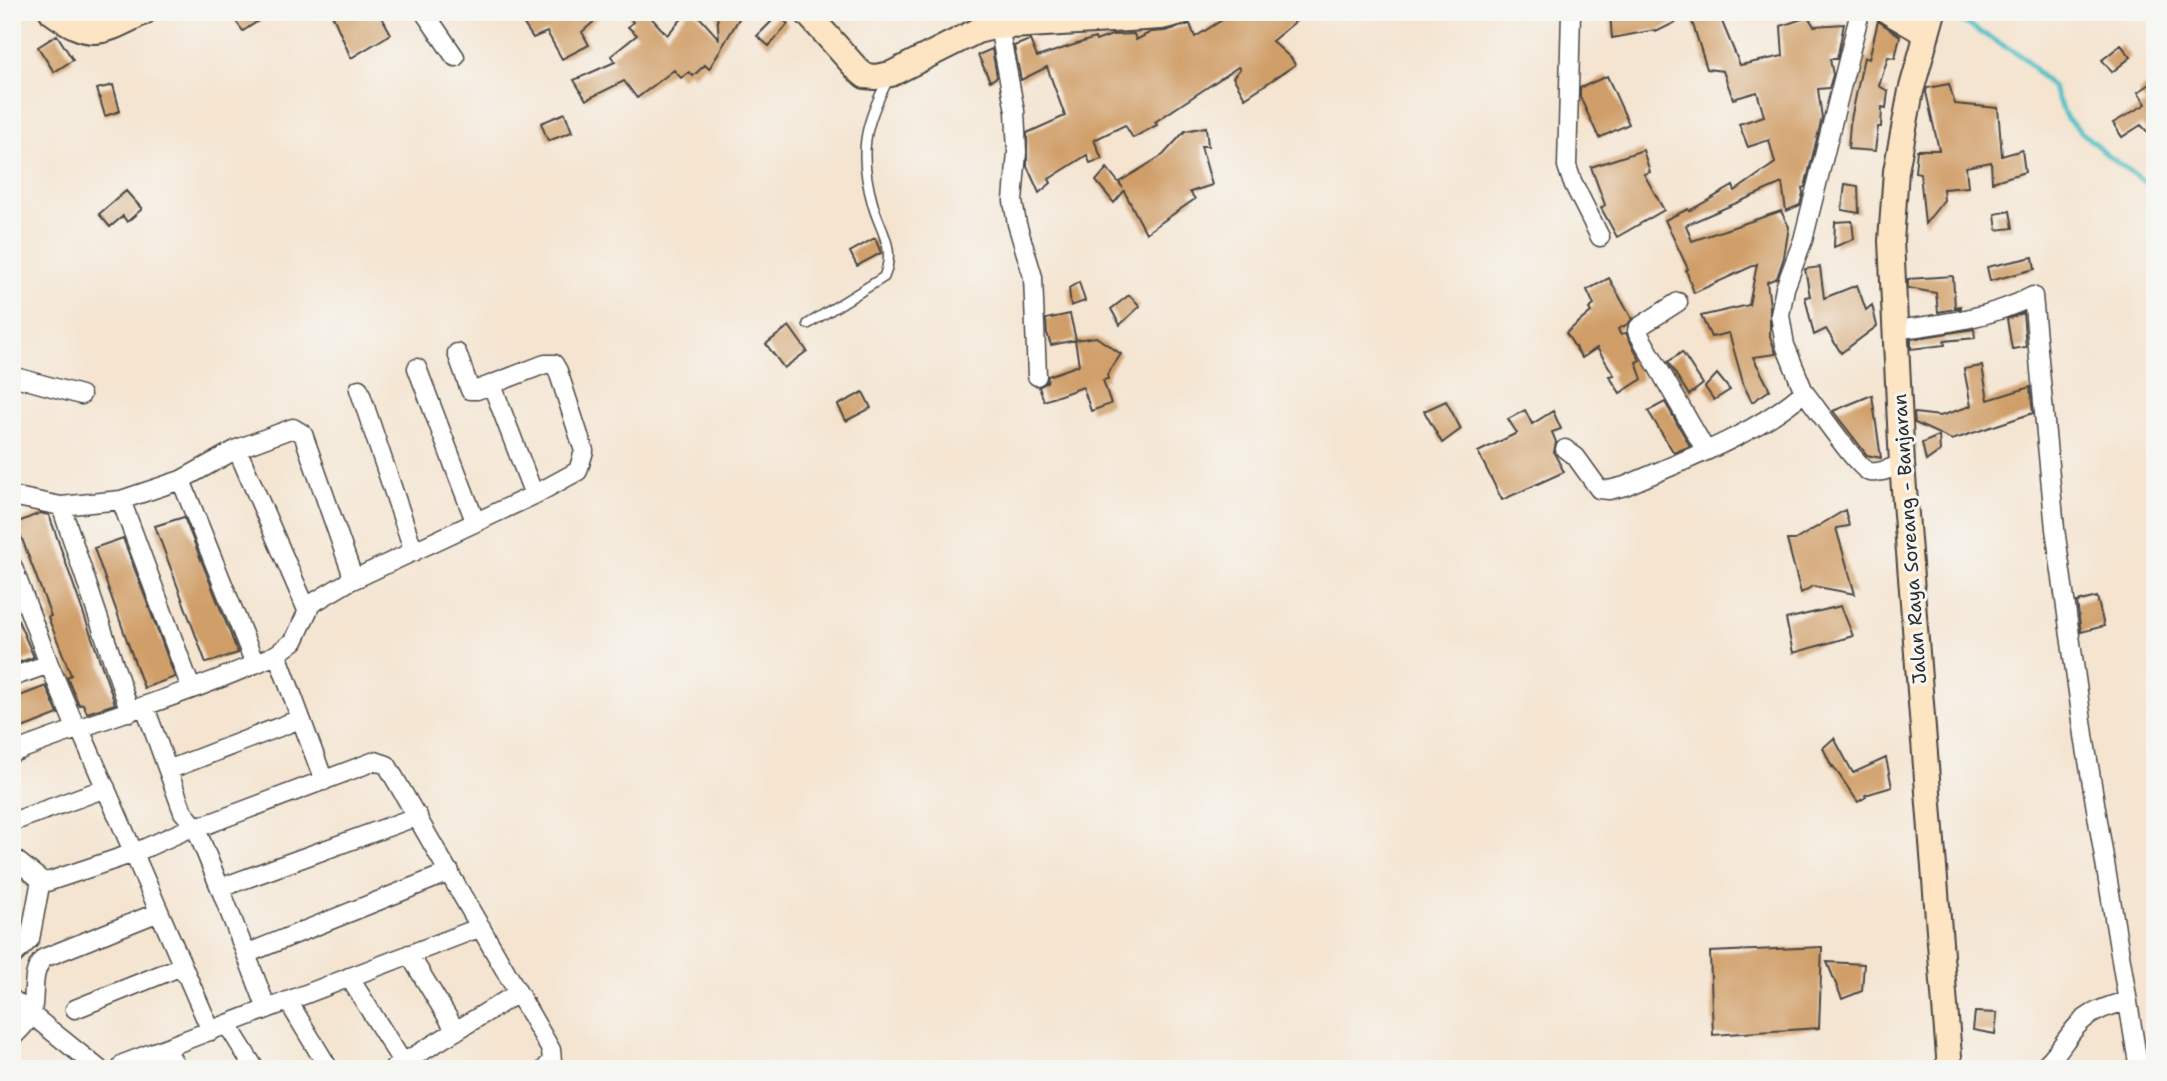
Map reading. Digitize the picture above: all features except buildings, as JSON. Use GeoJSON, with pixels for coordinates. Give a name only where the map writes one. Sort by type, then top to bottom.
{"type":"FeatureCollection","features":[{"type":"Feature","properties":{"kind":"main road"},"geometry":{"type":"LineString","coordinates":[[52,12],[72,27],[89,32],[106,31],[144,12]]}},
{"type":"Feature","properties":{"kind":"main road"},"geometry":{"type":"LineString","coordinates":[[806,12],[865,76],[875,77],[891,74],[977,31],[999,27],[1161,17],[1181,12]]}},
{"type":"Feature","properties":{"kind":"main road"},"geometry":{"type":"LineString","coordinates":[[1889,12],[1930,22]]}},
{"type":"Feature","properties":{"kind":"main road","name":"Jalan Raya Soreang - Banjaran"},"geometry":{"type":"LineString","coordinates":[[1930,22],[1911,91],[1896,172],[1891,241],[1902,464],[1950,1069]]}},
{"type":"Feature","properties":{"kind":"street"},"geometry":{"type":"LineString","coordinates":[[424,12],[455,57]]}},
{"type":"Feature","properties":{"kind":"street"},"geometry":{"type":"LineString","coordinates":[[1571,12],[1567,166],[1600,237]]}},
{"type":"Feature","properties":{"kind":"street"},"geometry":{"type":"LineString","coordinates":[[1860,12],[1803,240],[1785,288],[1780,315],[1785,345],[1804,392],[1851,453],[1871,472],[1902,464]]}},
{"type":"Feature","properties":{"kind":"street"},"geometry":{"type":"LineString","coordinates":[[999,27],[1015,111],[1017,152],[1013,201],[1033,277],[1037,376]]}},
{"type":"Feature","properties":{"kind":"street"},"geometry":{"type":"LineString","coordinates":[[1895,330],[1944,324],[2033,296],[2056,542],[2085,742],[2139,1069]]}},
{"type":"Feature","properties":{"kind":"street"},"geometry":{"type":"LineString","coordinates":[[1678,302],[1639,327],[1637,331],[1706,450]]}},
{"type":"Feature","properties":{"kind":"street"},"geometry":{"type":"LineString","coordinates":[[12,752],[78,727],[137,709],[277,654],[294,641],[307,610],[317,598],[534,495],[578,471],[584,451],[554,364],[545,364],[492,385],[470,390],[457,353]]}},
{"type":"Feature","properties":{"kind":"street"},"geometry":{"type":"LineString","coordinates":[[417,368],[475,521]]}},
{"type":"Feature","properties":{"kind":"street"},"geometry":{"type":"LineString","coordinates":[[12,376],[81,395]]}},
{"type":"Feature","properties":{"kind":"street"},"geometry":{"type":"LineString","coordinates":[[492,385],[534,495]]}},
{"type":"Feature","properties":{"kind":"street"},"geometry":{"type":"LineString","coordinates":[[359,389],[414,552]]}},
{"type":"Feature","properties":{"kind":"street"},"geometry":{"type":"LineString","coordinates":[[1565,449],[1576,457],[1594,484],[1603,491],[1625,486],[1773,418],[1804,392]]}},
{"type":"Feature","properties":{"kind":"street"},"geometry":{"type":"LineString","coordinates":[[12,496],[61,506],[121,500],[181,480],[237,449],[289,428],[299,430],[303,434],[351,566],[352,574],[348,582]]}},
{"type":"Feature","properties":{"kind":"street"},"geometry":{"type":"LineString","coordinates":[[237,449],[307,610]]}},
{"type":"Feature","properties":{"kind":"street"},"geometry":{"type":"LineString","coordinates":[[181,480],[255,664]]}},
{"type":"Feature","properties":{"kind":"street"},"geometry":{"type":"LineString","coordinates":[[121,500],[191,688]]}},
{"type":"Feature","properties":{"kind":"street"},"geometry":{"type":"LineString","coordinates":[[61,506],[137,709],[168,770],[183,812],[195,826],[267,1009]]}},
{"type":"Feature","properties":{"kind":"street"},"geometry":{"type":"LineString","coordinates":[[12,565],[49,664],[182,966],[219,1027],[255,1069]]}},
{"type":"Feature","properties":{"kind":"street"},"geometry":{"type":"LineString","coordinates":[[277,654],[324,780]]}},
{"type":"Feature","properties":{"kind":"street"},"geometry":{"type":"LineString","coordinates":[[12,677],[49,664]]}},
{"type":"Feature","properties":{"kind":"street"},"geometry":{"type":"LineString","coordinates":[[168,770],[300,719]]}},
{"type":"Feature","properties":{"kind":"street"},"geometry":{"type":"LineString","coordinates":[[12,856],[47,882],[134,853],[195,826],[208,824],[375,761],[387,765],[551,1050],[552,1061],[545,1069]]}},
{"type":"Feature","properties":{"kind":"street"},"geometry":{"type":"LineString","coordinates":[[12,822],[106,789]]}},
{"type":"Feature","properties":{"kind":"street"},"geometry":{"type":"LineString","coordinates":[[220,888],[418,816]]}},
{"type":"Feature","properties":{"kind":"street"},"geometry":{"type":"LineString","coordinates":[[246,954],[450,872]]}},
{"type":"Feature","properties":{"kind":"street"},"geometry":{"type":"LineString","coordinates":[[12,957],[30,939],[41,880]]}},
{"type":"Feature","properties":{"kind":"street"},"geometry":{"type":"LineString","coordinates":[[12,1038],[31,1014],[35,973],[44,958],[159,912]]}},
{"type":"Feature","properties":{"kind":"street"},"geometry":{"type":"LineString","coordinates":[[123,1064],[481,927]]}},
{"type":"Feature","properties":{"kind":"street"},"geometry":{"type":"LineString","coordinates":[[409,954],[456,1031]]}},
{"type":"Feature","properties":{"kind":"street"},"geometry":{"type":"LineString","coordinates":[[75,1009],[182,966]]}},
{"type":"Feature","properties":{"kind":"street"},"geometry":{"type":"LineString","coordinates":[[349,978],[398,1066],[518,993]]}},
{"type":"Feature","properties":{"kind":"street"},"geometry":{"type":"LineString","coordinates":[[12,999],[99,1069]]}},
{"type":"Feature","properties":{"kind":"street"},"geometry":{"type":"LineString","coordinates":[[288,1001],[329,1069]]}},
{"type":"Feature","properties":{"kind":"street"},"geometry":{"type":"LineString","coordinates":[[2040,1069],[2057,1052],[2079,1022],[2101,1009],[2127,1001]]}},
{"type":"Feature","properties":{"kind":"street"},"geometry":{"type":"LineString","coordinates":[[165,1048],[178,1069]]}},
{"type":"Feature","properties":{"kind":"lane"},"geometry":{"type":"LineString","coordinates":[[808,324],[884,278],[890,264],[890,250],[873,206],[864,142],[872,108],[891,74]]}},
{"type":"Feature","properties":{"kind":"waterway"},"geometry":{"type":"LineString","coordinates":[[1946,12],[2023,57],[2052,87],[2067,119],[2106,154],[2155,189]]}}]}
